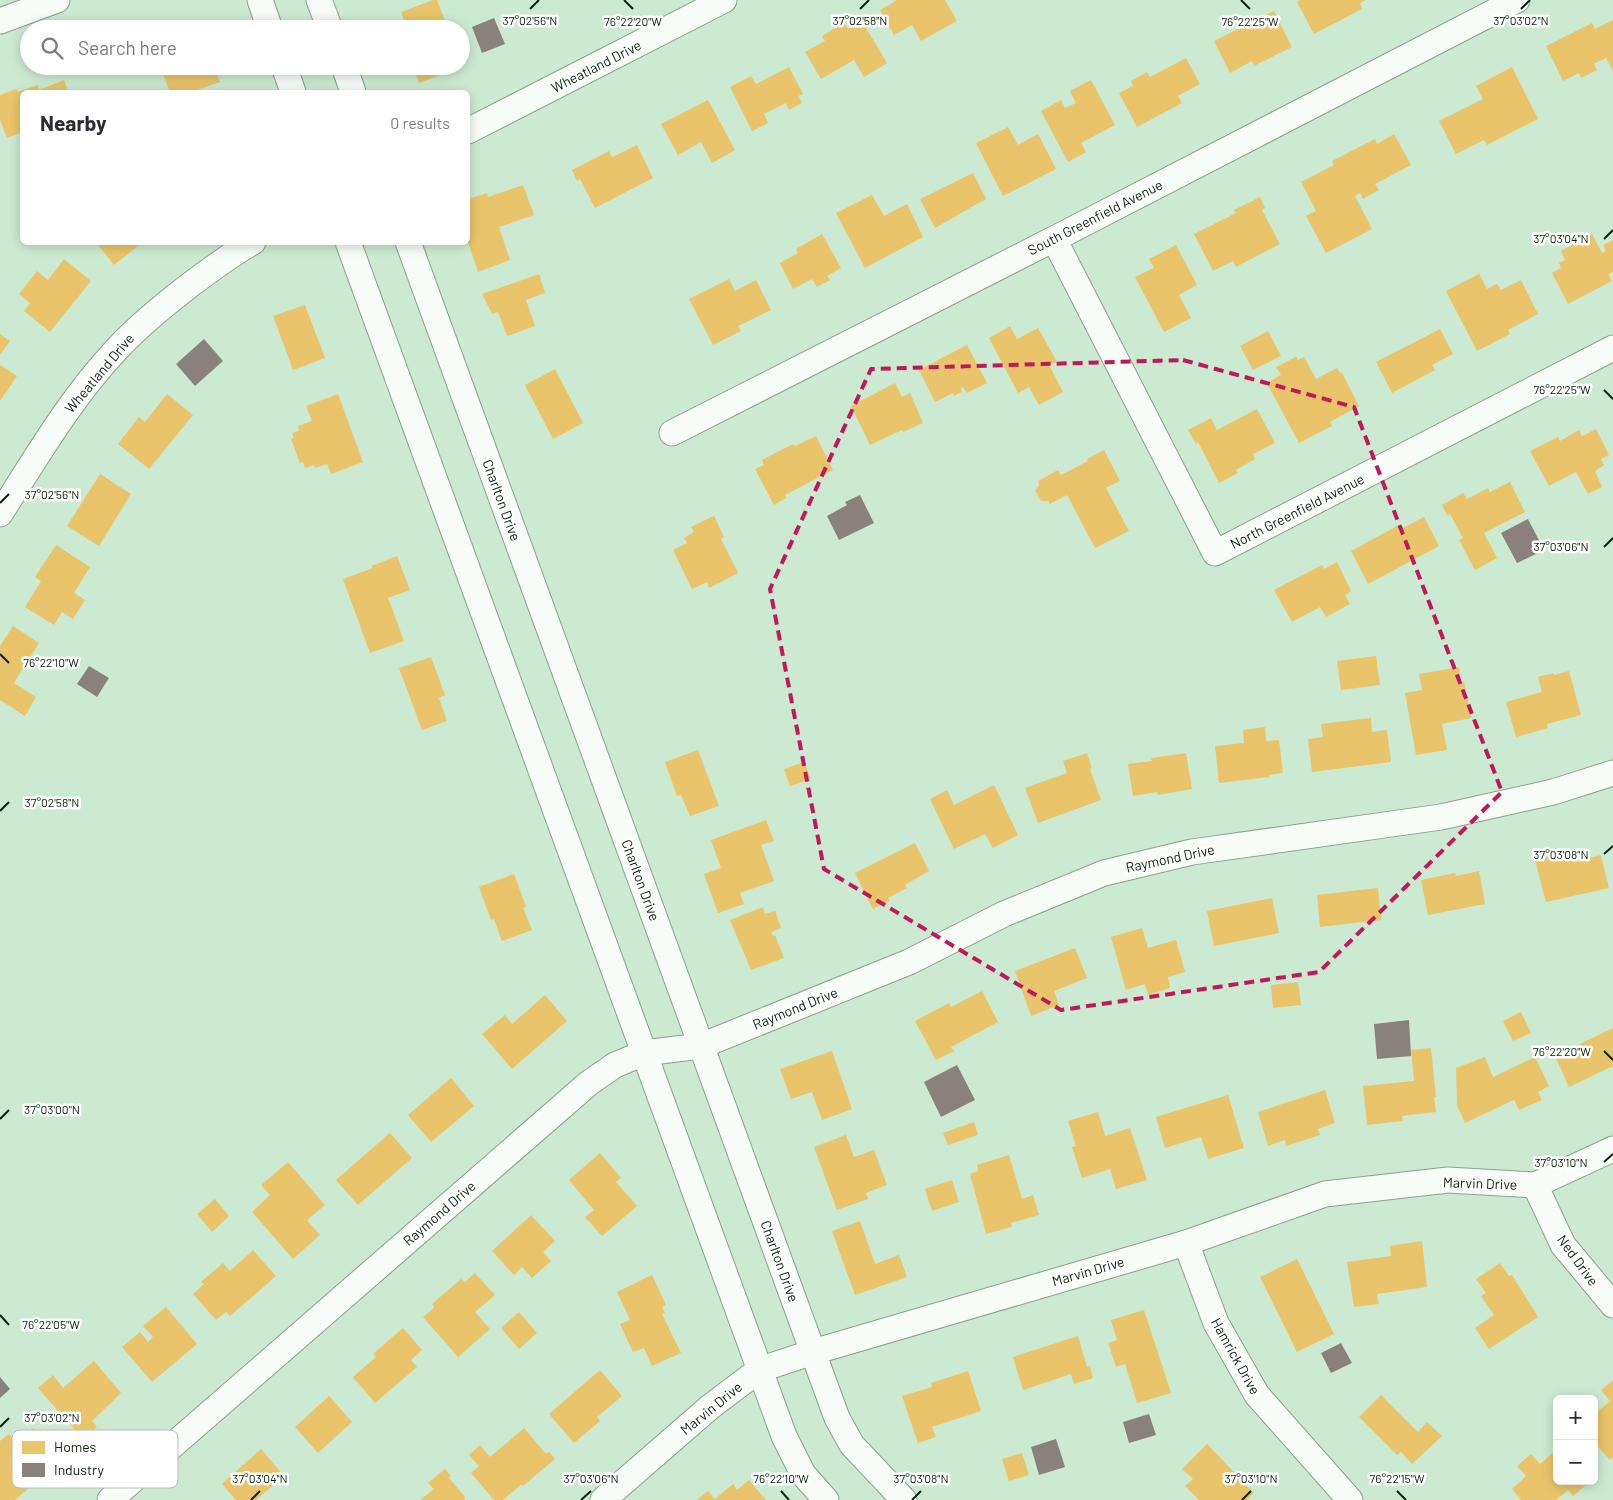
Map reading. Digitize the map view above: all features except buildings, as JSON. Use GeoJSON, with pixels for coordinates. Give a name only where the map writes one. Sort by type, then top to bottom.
{"type":"FeatureCollection","features":[{"type":"Feature","properties":{"kind":"street"},"geometry":{"type":"LineString","coordinates":[[0,21],[57,0]]}},
{"type":"Feature","properties":{"kind":"street"},"geometry":{"type":"LineString","coordinates":[[260,0],[267,20]]}},
{"type":"Feature","properties":{"kind":"street"},"geometry":{"type":"LineString","coordinates":[[319,0],[327,20]]}},
{"type":"Feature","properties":{"kind":"street","name":"Wheatland Drive"},"geometry":{"type":"LineString","coordinates":[[470,130],[724,0]]}},
{"type":"Feature","properties":{"kind":"street","name":"South Greenfield Avenue"},"geometry":{"type":"LineString","coordinates":[[672,432],[1054,239],[1517,0]]}},
{"type":"Feature","properties":{"kind":"street"},"geometry":{"type":"LineString","coordinates":[[287,75],[292,90]]}},
{"type":"Feature","properties":{"kind":"street"},"geometry":{"type":"LineString","coordinates":[[347,75],[352,90]]}},
{"type":"Feature","properties":{"kind":"street","name":"North Greenfield Avenue"},"geometry":{"type":"LineString","coordinates":[[1054,239],[1215,553],[1613,348]]}},
{"type":"Feature","properties":{"kind":"street","name":"Wheatland Drive"},"geometry":{"type":"LineString","coordinates":[[0,514],[62,418],[115,350],[144,321],[180,292],[212,268],[248,245]]}},
{"type":"Feature","properties":{"kind":"street"},"geometry":{"type":"LineString","coordinates":[[349,245],[784,1436],[796,1464],[826,1500]]}},
{"type":"Feature","properties":{"kind":"street","name":"Charlton Drive"},"geometry":{"type":"LineString","coordinates":[[409,245],[844,1433],[861,1456],[904,1500]]}},
{"type":"Feature","properties":{"kind":"street","name":"Raymond Drive"},"geometry":{"type":"LineString","coordinates":[[178,1441],[589,1083],[615,1065],[644,1053],[701,1046],[908,962],[1004,914],[1104,873],[1192,852],[1441,817],[1553,792],[1613,773]]}},
{"type":"Feature","properties":{"kind":"street","name":"Marvin Drive"},"geometry":{"type":"LineString","coordinates":[[603,1500],[710,1407],[759,1370],[814,1352],[1186,1243],[1326,1194],[1448,1180],[1535,1185],[1613,1149]]}},
{"type":"Feature","properties":{"kind":"street","name":"Ned Drive"},"geometry":{"type":"LineString","coordinates":[[1535,1185],[1563,1245],[1613,1305]]}},
{"type":"Feature","properties":{"kind":"street","name":"Hamrick Drive"},"geometry":{"type":"LineString","coordinates":[[1186,1243],[1216,1323],[1257,1395],[1350,1500]]}},
{"type":"Feature","properties":{"kind":"street","name":"Raymond Drive"},"geometry":{"type":"LineString","coordinates":[[110,1500],[124,1488]]}},
{"type":"Feature","properties":{"kind":"highlighted area"},"geometry":{"type":"Polygon","coordinates":[[[1183,360],[1354,407],[1502,792],[1319,972],[1061,1010],[824,869],[770,589],[871,369],[1183,360]]]}}]}
